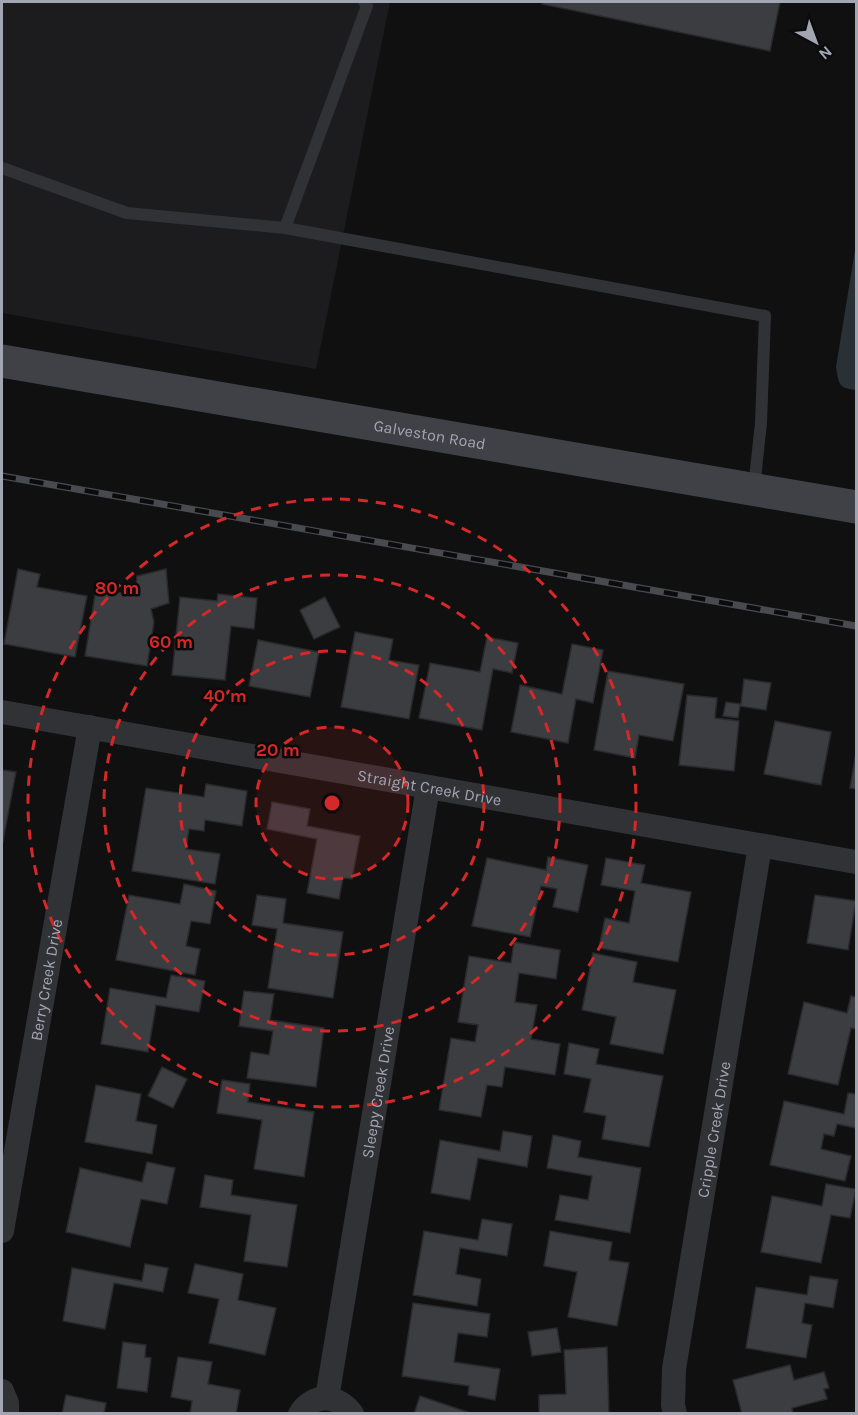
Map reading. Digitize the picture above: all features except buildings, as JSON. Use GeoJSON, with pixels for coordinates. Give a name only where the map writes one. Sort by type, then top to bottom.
{"type":"FeatureCollection","features":[{"type":"Feature","properties":{"kind":"main road","name":"Galveston Road"},"geometry":{"type":"LineString","coordinates":[[2,361],[856,507]]}},
{"type":"Feature","properties":{"kind":"street","name":"Straight Creek Drive"},"geometry":{"type":"LineString","coordinates":[[2,712],[856,861]]}},
{"type":"Feature","properties":{"kind":"street","name":"Berry Creek Drive"},"geometry":{"type":"LineString","coordinates":[[2,1231],[90,727]]}},
{"type":"Feature","properties":{"kind":"street","name":"Sleepy Creek Drive"},"geometry":{"type":"LineString","coordinates":[[327,1398],[428,787]]}},
{"type":"Feature","properties":{"kind":"street","name":"Cripple Creek Drive"},"geometry":{"type":"LineString","coordinates":[[675,1413],[673,1405],[674,1369],[760,846]]}},
{"type":"Feature","properties":{"kind":"street"},"geometry":{"type":"LineString","coordinates":[[2,1391],[7,1403],[7,1413]]}},
{"type":"Feature","properties":{"kind":"street"},"geometry":{"type":"LineString","coordinates":[[300,1413],[308,1404],[317,1399],[327,1398],[337,1400],[352,1413]]}},
{"type":"Feature","properties":{"kind":"lane"},"geometry":{"type":"LineString","coordinates":[[285,228],[367,6],[364,2]]}},
{"type":"Feature","properties":{"kind":"lane"},"geometry":{"type":"LineString","coordinates":[[2,168],[127,213],[285,228],[765,316],[761,423],[754,490]]}},
{"type":"Feature","properties":{"kind":"shaded area"},"geometry":{"type":"Polygon","coordinates":[[[2,2],[390,2],[316,369],[2,313],[2,2]]]}},
{"type":"Feature","properties":{"kind":"shaded area"},"geometry":{"type":"Polygon","coordinates":[[[856,244],[856,390],[840,384],[836,367],[856,244]]]}},
{"type":"Feature","properties":{"kind":"railway"},"geometry":{"type":"LineString","coordinates":[[2,476],[856,626]]}}]}
